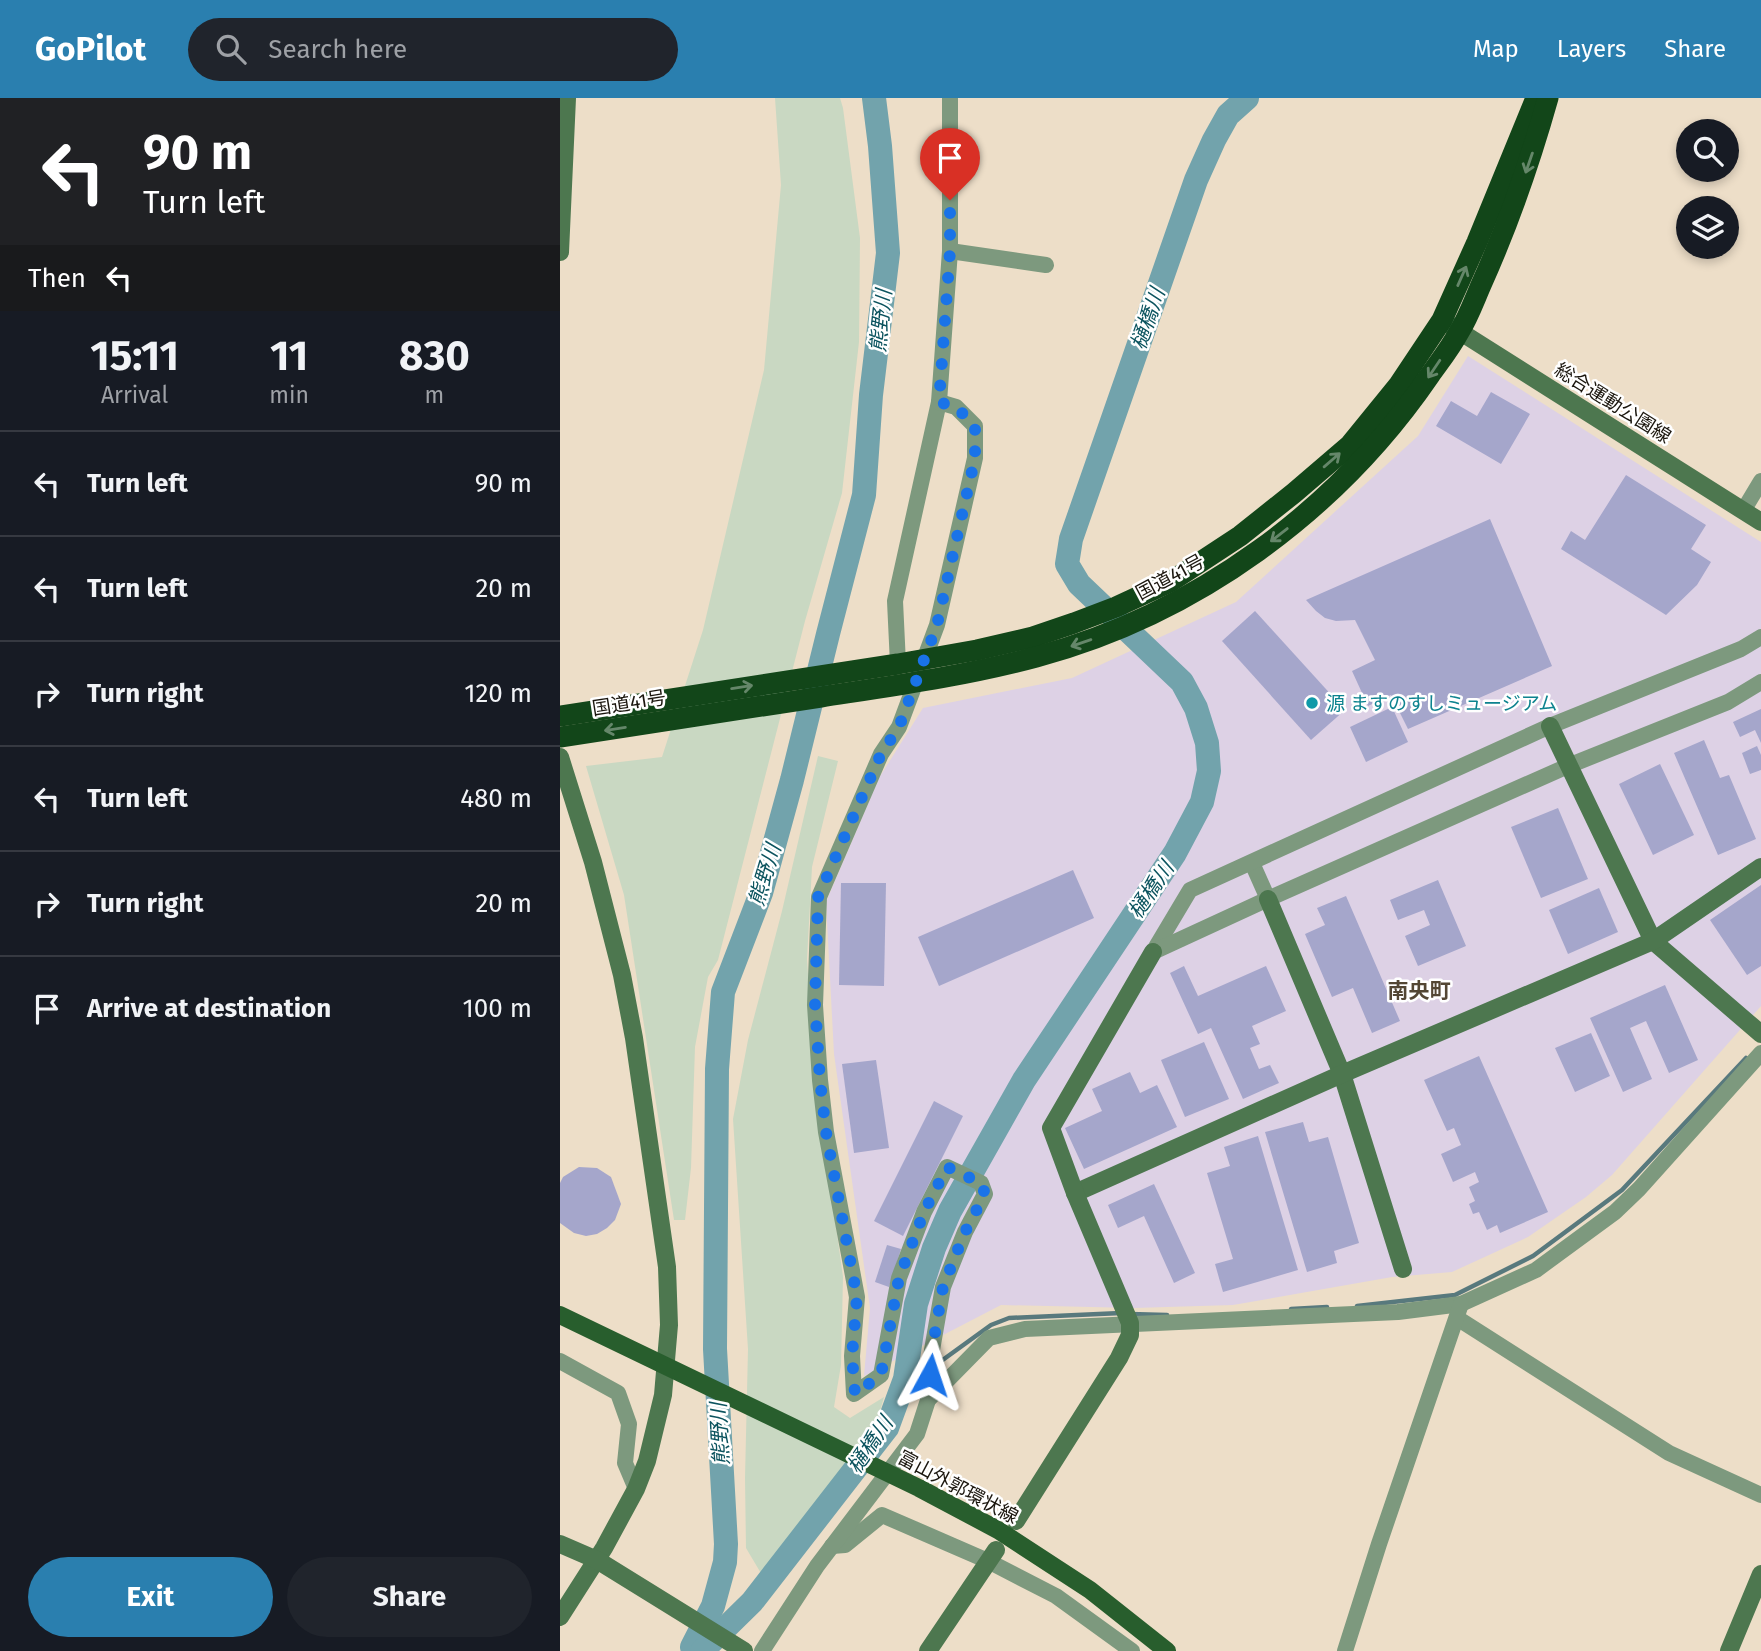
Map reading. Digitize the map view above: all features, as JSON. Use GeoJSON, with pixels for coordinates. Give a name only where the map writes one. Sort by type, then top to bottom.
{"type":"FeatureCollection","features":[{"type":"Feature","properties":{"kind":"highway","name":"国道41号"},"geometry":{"type":"LineString","coordinates":[[560,737],[849,693],[903,670],[950,655],[1033,637],[1116,607],[1170,582],[1240,536],[1350,445],[1451,326],[1477,242],[1536,98]]}},
{"type":"Feature","properties":{"kind":"highway","name":"国道41号"},"geometry":{"type":"LineString","coordinates":[[560,716],[862,669],[903,670],[942,677],[1034,657],[1080,643],[1143,618],[1239,564],[1313,508],[1362,461],[1415,397],[1451,326],[1500,243],[1531,159],[1548,98]]}},
{"type":"Feature","properties":{"kind":"main road","name":"富山外郭環状線"},"geometry":{"type":"LineString","coordinates":[[560,1315],[919,1488],[998,1530],[1090,1590],[1167,1651]]}},
{"type":"Feature","properties":{"kind":"street"},"geometry":{"type":"LineString","coordinates":[[560,252],[567,98]]}},
{"type":"Feature","properties":{"kind":"street"},"geometry":{"type":"LineString","coordinates":[[903,670],[895,601],[939,402],[950,251],[950,98]]}},
{"type":"Feature","properties":{"kind":"street"},"geometry":{"type":"LineString","coordinates":[[950,251],[1046,265]]}},
{"type":"Feature","properties":{"kind":"street","name":"総合運動公園線"},"geometry":{"type":"LineString","coordinates":[[1451,326],[1761,522]]}},
{"type":"Feature","properties":{"kind":"street"},"geometry":{"type":"LineString","coordinates":[[762,1651],[817,1566],[917,1434],[928,1400],[932,1350],[943,1287],[965,1232],[985,1194],[981,1183],[947,1167],[924,1212],[899,1278],[881,1375],[855,1394],[852,1356],[857,1297],[826,1132],[820,1080],[815,1004],[818,897],[881,754],[899,727],[937,625],[975,458],[975,426],[956,407],[939,402]]}},
{"type":"Feature","properties":{"kind":"street"},"geometry":{"type":"LineString","coordinates":[[1743,511],[1761,481]]}},
{"type":"Feature","properties":{"kind":"street"},"geometry":{"type":"LineString","coordinates":[[1016,1521],[1119,1358],[1130,1335],[1130,1323],[1075,1193],[1051,1128],[1190,890],[1550,726],[1741,649],[1761,637]]}},
{"type":"Feature","properties":{"kind":"street"},"geometry":{"type":"LineString","coordinates":[[1153,952],[1568,766],[1728,702],[1761,682]]}},
{"type":"Feature","properties":{"kind":"street"},"geometry":{"type":"LineString","coordinates":[[1550,726],[1653,941],[1761,1034]]}},
{"type":"Feature","properties":{"kind":"street"},"geometry":{"type":"LineString","coordinates":[[560,757],[593,862],[634,1038],[667,1267],[669,1325],[663,1395],[647,1461],[601,1562],[560,1617]]}},
{"type":"Feature","properties":{"kind":"street"},"geometry":{"type":"LineString","coordinates":[[1252,863],[1342,1074],[1403,1269]]}},
{"type":"Feature","properties":{"kind":"street"},"geometry":{"type":"LineString","coordinates":[[1075,1193],[1342,1074],[1653,941],[1761,867]]}},
{"type":"Feature","properties":{"kind":"street"},"geometry":{"type":"LineString","coordinates":[[928,1400],[989,1338],[1025,1329],[1459,1311],[1536,1270],[1615,1212],[1639,1189],[1761,1053]]}},
{"type":"Feature","properties":{"kind":"street"},"geometry":{"type":"LineString","coordinates":[[1459,1311],[1669,1453],[1761,1495]]}},
{"type":"Feature","properties":{"kind":"street"},"geometry":{"type":"LineString","coordinates":[[1345,1651],[1378,1544],[1459,1311]]}},
{"type":"Feature","properties":{"kind":"street"},"geometry":{"type":"LineString","coordinates":[[560,1361],[618,1394],[629,1424],[625,1463],[636,1489]]}},
{"type":"Feature","properties":{"kind":"street"},"geometry":{"type":"LineString","coordinates":[[832,1546],[845,1545],[882,1515],[992,1556],[1056,1596],[1132,1651]]}},
{"type":"Feature","properties":{"kind":"street"},"geometry":{"type":"LineString","coordinates":[[560,1544],[601,1562],[744,1651]]}},
{"type":"Feature","properties":{"kind":"street"},"geometry":{"type":"LineString","coordinates":[[928,1651],[992,1556]]}},
{"type":"Feature","properties":{"kind":"street"},"geometry":{"type":"LineString","coordinates":[[1729,1651],[1761,1574]]}},
{"type":"Feature","properties":{"kind":"shaded area"},"geometry":{"type":"Polygon","coordinates":[[[1468,356],[1761,542],[1761,1006],[1612,1175],[1586,1197],[1528,1237],[1452,1272],[1392,1277],[1233,1305],[1134,1308],[1001,1305],[864,1376],[870,1308],[834,1054],[826,902],[879,778],[923,708],[1072,678],[1236,602],[1418,436],[1468,356]]]}},
{"type":"Feature","properties":{"kind":"green space"},"geometry":{"type":"Polygon","coordinates":[[[775,98],[840,98],[860,238],[859,342],[842,493],[805,621],[718,960],[708,977],[695,1047],[691,1168],[685,1220],[674,1220],[624,895],[586,766],[662,757],[703,630],[764,370],[781,185],[775,98]]]}},
{"type":"Feature","properties":{"kind":"green space"},"geometry":{"type":"Polygon","coordinates":[[[818,756],[838,761],[812,867],[807,959],[814,1067],[843,1277],[841,1365],[834,1407],[850,1418],[884,1397],[876,1425],[762,1575],[746,1548],[748,1349],[733,1119],[748,1040],[782,911],[818,756]]]}},
{"type":"Feature","properties":{"kind":"building"},"geometry":{"type":"Polygon","coordinates":[[[1491,392],[1530,414],[1501,464],[1436,426],[1451,401],[1477,416],[1491,392]]]}},
{"type":"Feature","properties":{"kind":"building"},"geometry":{"type":"Polygon","coordinates":[[[1626,475],[1706,525],[1691,549],[1711,562],[1697,585],[1666,615],[1561,549],[1571,531],[1585,540],[1626,475]]]}},
{"type":"Feature","properties":{"kind":"building"},"geometry":{"type":"Polygon","coordinates":[[[1490,519],[1552,666],[1408,729],[1391,695],[1368,706],[1352,671],[1375,660],[1355,620],[1336,621],[1325,618],[1306,600],[1490,519]]]}},
{"type":"Feature","properties":{"kind":"building"},"geometry":{"type":"Polygon","coordinates":[[[1255,611],[1345,710],[1311,740],[1222,641],[1255,611]]]}},
{"type":"Feature","properties":{"kind":"building"},"geometry":{"type":"Polygon","coordinates":[[[1392,707],[1408,742],[1366,762],[1350,727],[1392,707]]]}},
{"type":"Feature","properties":{"kind":"building"},"geometry":{"type":"Polygon","coordinates":[[[1761,709],[1761,743],[1755,730],[1740,737],[1733,722],[1761,709]]]}},
{"type":"Feature","properties":{"kind":"building"},"geometry":{"type":"Polygon","coordinates":[[[1704,740],[1720,778],[1729,775],[1756,839],[1718,855],[1674,753],[1704,740]]]}},
{"type":"Feature","properties":{"kind":"building"},"geometry":{"type":"Polygon","coordinates":[[[1757,746],[1761,755],[1761,770],[1750,774],[1742,753],[1757,746]]]}},
{"type":"Feature","properties":{"kind":"building"},"geometry":{"type":"Polygon","coordinates":[[[1660,764],[1694,835],[1653,855],[1619,784],[1660,764]]]}},
{"type":"Feature","properties":{"kind":"building"},"geometry":{"type":"Polygon","coordinates":[[[1558,808],[1588,879],[1541,898],[1511,827],[1558,808]]]}},
{"type":"Feature","properties":{"kind":"building"},"geometry":{"type":"Polygon","coordinates":[[[1073,870],[1094,918],[939,986],[918,937],[1073,870]]]}},
{"type":"Feature","properties":{"kind":"building"},"geometry":{"type":"Polygon","coordinates":[[[1438,880],[1466,946],[1418,966],[1405,936],[1430,925],[1424,910],[1398,920],[1390,900],[1438,880]]]}},
{"type":"Feature","properties":{"kind":"building"},"geometry":{"type":"Polygon","coordinates":[[[841,883],[886,883],[884,986],[839,985],[841,883]]]}},
{"type":"Feature","properties":{"kind":"building"},"geometry":{"type":"Polygon","coordinates":[[[1761,885],[1761,966],[1747,975],[1710,920],[1761,885]]]}},
{"type":"Feature","properties":{"kind":"building"},"geometry":{"type":"Polygon","coordinates":[[[1599,888],[1618,932],[1568,954],[1549,910],[1599,888]]]}},
{"type":"Feature","properties":{"kind":"building"},"geometry":{"type":"Polygon","coordinates":[[[1346,896],[1400,1021],[1372,1033],[1353,988],[1332,997],[1305,934],[1325,925],[1317,908],[1346,896]]]}},
{"type":"Feature","properties":{"kind":"building"},"geometry":{"type":"Polygon","coordinates":[[[1184,966],[1198,996],[1266,966],[1286,1011],[1252,1026],[1260,1044],[1250,1048],[1259,1069],[1270,1065],[1279,1083],[1243,1099],[1211,1028],[1198,1034],[1170,973],[1184,966]]]}},
{"type":"Feature","properties":{"kind":"building"},"geometry":{"type":"Polygon","coordinates":[[[1665,985],[1698,1060],[1669,1073],[1646,1021],[1630,1028],[1652,1079],[1623,1092],[1590,1018],[1665,985]]]}},
{"type":"Feature","properties":{"kind":"building"},"geometry":{"type":"Polygon","coordinates":[[[1591,1033],[1610,1076],[1575,1092],[1555,1048],[1591,1033]]]}},
{"type":"Feature","properties":{"kind":"building"},"geometry":{"type":"Polygon","coordinates":[[[1204,1042],[1229,1099],[1185,1117],[1161,1060],[1204,1042]]]}},
{"type":"Feature","properties":{"kind":"building"},"geometry":{"type":"Polygon","coordinates":[[[1479,1056],[1548,1212],[1500,1233],[1497,1225],[1487,1230],[1479,1212],[1473,1214],[1469,1204],[1475,1201],[1469,1187],[1479,1182],[1475,1172],[1453,1182],[1441,1154],[1461,1145],[1454,1128],[1447,1131],[1424,1080],[1479,1056]]]}},
{"type":"Feature","properties":{"kind":"building"},"geometry":{"type":"Polygon","coordinates":[[[876,1060],[889,1148],[854,1153],[842,1064],[876,1060]]]}},
{"type":"Feature","properties":{"kind":"building"},"geometry":{"type":"Polygon","coordinates":[[[1130,1072],[1140,1093],[1157,1085],[1177,1127],[1084,1169],[1065,1128],[1102,1111],[1092,1089],[1130,1072]]]}},
{"type":"Feature","properties":{"kind":"building"},"geometry":{"type":"Polygon","coordinates":[[[934,1101],[963,1116],[903,1236],[874,1221],[934,1101]]]}},
{"type":"Feature","properties":{"kind":"building"},"geometry":{"type":"Polygon","coordinates":[[[1303,1122],[1309,1142],[1328,1137],[1359,1243],[1334,1251],[1337,1263],[1307,1272],[1265,1132],[1303,1122]]]}},
{"type":"Feature","properties":{"kind":"building"},"geometry":{"type":"Polygon","coordinates":[[[1258,1136],[1298,1270],[1223,1292],[1215,1264],[1233,1259],[1207,1173],[1230,1166],[1224,1147],[1258,1136]]]}},
{"type":"Feature","properties":{"kind":"building"},"geometry":{"type":"Polygon","coordinates":[[[579,1167],[597,1168],[611,1177],[621,1204],[615,1220],[597,1234],[586,1236],[574,1233],[560,1223],[560,1183],[563,1177],[579,1167]]]}},
{"type":"Feature","properties":{"kind":"building"},"geometry":{"type":"Polygon","coordinates":[[[1154,1184],[1195,1273],[1174,1283],[1144,1216],[1118,1228],[1108,1205],[1154,1184]]]}},
{"type":"Feature","properties":{"kind":"building"},"geometry":{"type":"Polygon","coordinates":[[[887,1245],[901,1249],[889,1287],[875,1282],[887,1245]]]}},
{"type":"Feature","properties":{"kind":"waterway","name":"熊野川"},"geometry":{"type":"LineString","coordinates":[[692,1647],[713,1606],[725,1562],[726,1544],[715,1349],[717,1069],[723,992],[761,893],[864,495],[871,395],[888,253],[874,98]]}},
{"type":"Feature","properties":{"kind":"waterway","name":"樋橋川"},"geometry":{"type":"LineString","coordinates":[[702,1651],[752,1602],[887,1428],[905,1379],[916,1304],[934,1248],[950,1211],[1024,1080],[1175,853],[1202,802],[1209,771],[1207,743],[1196,708],[1182,682],[1079,584],[1067,564],[1071,539],[1196,180],[1228,115],[1247,98]]}},
{"type":"Feature","properties":{"kind":"waterway"},"geometry":{"type":"LineString","coordinates":[[1357,1306],[1455,1295],[1533,1256],[1622,1190],[1746,1058]]}},
{"type":"Feature","properties":{"kind":"waterway"},"geometry":{"type":"LineString","coordinates":[[1291,1309],[1327,1307]]}},
{"type":"Feature","properties":{"kind":"waterway"},"geometry":{"type":"LineString","coordinates":[[934,1365],[991,1325],[1009,1318],[1121,1313]]}},
{"type":"Feature","properties":{"kind":"waterway"},"geometry":{"type":"LineString","coordinates":[[1130,1314],[1167,1315]]}},
{"type":"Feature","properties":{"kind":"waterway"},"geometry":{"type":"LineString","coordinates":[[905,1379],[926,1369]]}},
{"type":"Feature","properties":{"kind":"place","name":"源 ますのすしミュージアム"},"geometry":{"type":"Point","coordinates":[1312,703]}},
{"type":"Feature","properties":{"kind":"district","name":"南央町"},"geometry":{"type":"Point","coordinates":[1419,991]}},
{"type":"Feature","properties":{"kind":"route"},"geometry":{"type":"LineString","coordinates":[[930,1375],[943,1287],[965,1232],[985,1194],[981,1183],[947,1167],[924,1212],[899,1278],[881,1375],[855,1394],[852,1356],[857,1297],[826,1132],[815,1004],[818,897],[881,754],[899,727],[937,625],[975,458],[975,426],[956,407],[939,402],[950,251],[950,200]]}}]}
